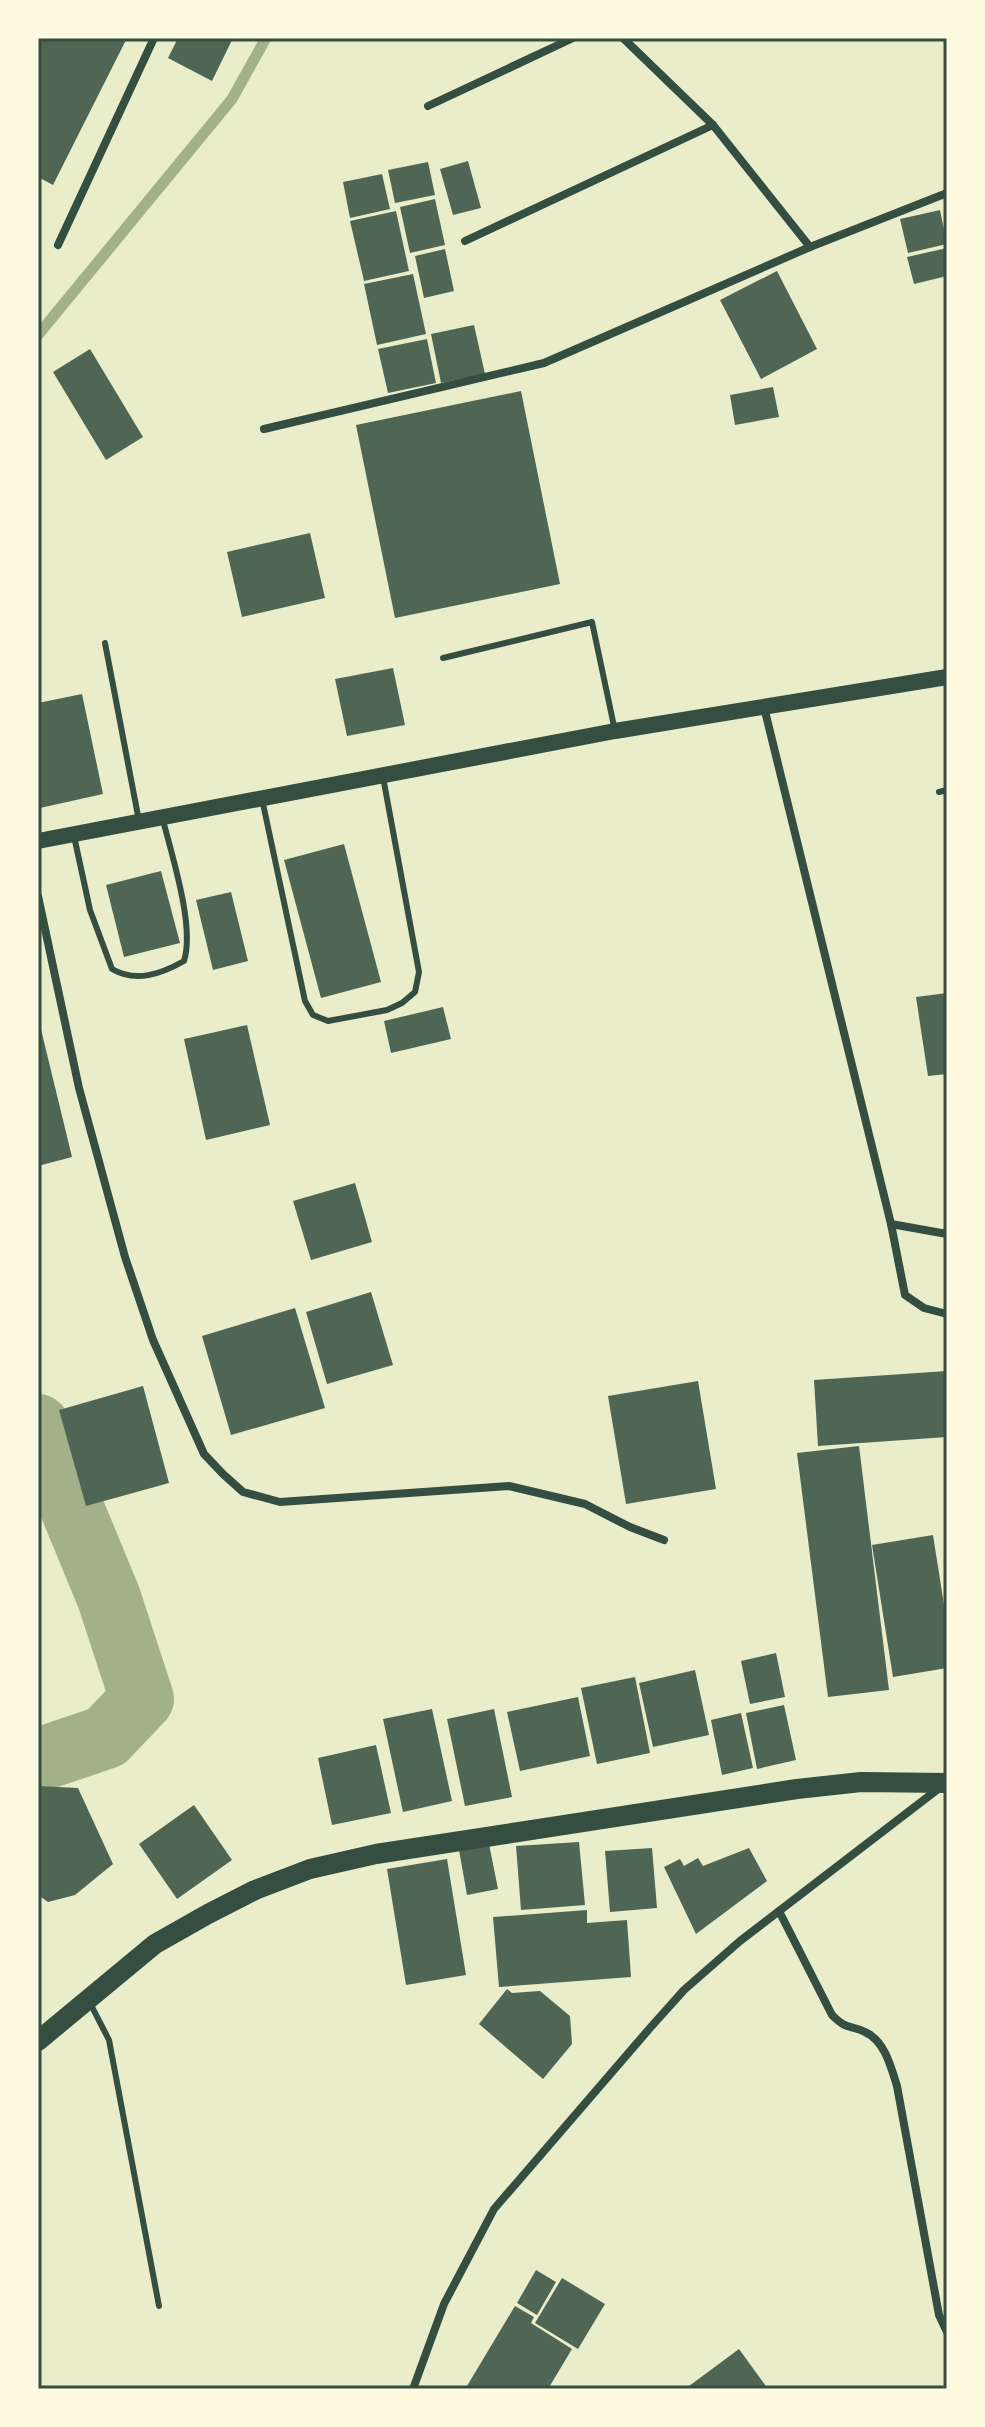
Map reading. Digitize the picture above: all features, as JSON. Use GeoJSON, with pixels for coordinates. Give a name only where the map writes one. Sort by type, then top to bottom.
{"type":"FeatureCollection","features":[{"type":"Feature","properties":{"kind":"main road"},"geometry":{"type":"LineString","coordinates":[[38,841],[615,731],[947,677]]}},
{"type":"Feature","properties":{"kind":"main road"},"geometry":{"type":"LineString","coordinates":[[38,2041],[155,1944],[255,1890],[310,1869],[376,1854],[797,1789],[861,1782],[947,1783]]}},
{"type":"Feature","properties":{"kind":"street"},"geometry":{"type":"LineString","coordinates":[[58,245],[154,38]]}},
{"type":"Feature","properties":{"kind":"street"},"geometry":{"type":"LineString","coordinates":[[428,106],[573,38]]}},
{"type":"Feature","properties":{"kind":"street"},"geometry":{"type":"LineString","coordinates":[[623,38],[713,125],[810,247]]}},
{"type":"Feature","properties":{"kind":"street"},"geometry":{"type":"LineString","coordinates":[[465,241],[713,125]]}},
{"type":"Feature","properties":{"kind":"street"},"geometry":{"type":"LineString","coordinates":[[264,429],[544,363],[810,247],[947,193]]}},
{"type":"Feature","properties":{"kind":"street"},"geometry":{"type":"LineString","coordinates":[[764,706],[891,1224],[905,1295],[924,1308],[947,1314]]}},
{"type":"Feature","properties":{"kind":"street"},"geometry":{"type":"LineString","coordinates":[[38,896],[79,1088],[125,1257],[153,1340],[204,1454],[223,1474],[243,1492],[280,1502],[509,1486],[585,1504],[664,1540]]}},
{"type":"Feature","properties":{"kind":"street"},"geometry":{"type":"LineString","coordinates":[[891,1224],[947,1234]]}},
{"type":"Feature","properties":{"kind":"street"},"geometry":{"type":"LineString","coordinates":[[413,2389],[444,2304],[494,2209],[684,1990],[779,1911],[947,1783]]}},
{"type":"Feature","properties":{"kind":"street"},"geometry":{"type":"LineString","coordinates":[[779,1911],[832,2015],[845,2028],[867,2032],[884,2050],[897,2086],[939,2315],[947,2332]]}},
{"type":"Feature","properties":{"kind":"lane"},"geometry":{"type":"LineString","coordinates":[[443,658],[592,622],[615,731]]}},
{"type":"Feature","properties":{"kind":"lane"},"geometry":{"type":"LineString","coordinates":[[105,643],[139,821]]}},
{"type":"Feature","properties":{"kind":"lane"},"geometry":{"type":"LineString","coordinates":[[262,799],[305,1001],[313,1015],[328,1021],[387,1010],[415,992],[419,972],[383,775]]}},
{"type":"Feature","properties":{"kind":"lane"},"geometry":{"type":"LineString","coordinates":[[939,792],[947,790]]}},
{"type":"Feature","properties":{"kind":"lane"},"geometry":{"type":"LineString","coordinates":[[74,833],[90,910],[112,969],[125,977],[148,976],[184,961],[187,950],[184,908],[163,817]]}},
{"type":"Feature","properties":{"kind":"lane"},"geometry":{"type":"LineString","coordinates":[[88,2000],[109,2040],[159,2306]]}},
{"type":"Feature","properties":{"kind":"building"},"geometry":{"type":"Polygon","coordinates":[[[38,38],[127,38],[53,185],[38,177],[38,38]]]}},
{"type":"Feature","properties":{"kind":"building"},"geometry":{"type":"Polygon","coordinates":[[[178,38],[233,38],[212,81],[168,58],[178,38]]]}},
{"type":"Feature","properties":{"kind":"building"},"geometry":{"type":"Polygon","coordinates":[[[468,161],[481,208],[453,215],[440,169],[468,161]]]}},
{"type":"Feature","properties":{"kind":"building"},"geometry":{"type":"Polygon","coordinates":[[[428,162],[435,195],[395,203],[388,170],[428,162]]]}},
{"type":"Feature","properties":{"kind":"building"},"geometry":{"type":"Polygon","coordinates":[[[382,174],[390,209],[350,218],[343,182],[382,174]]]}},
{"type":"Feature","properties":{"kind":"building"},"geometry":{"type":"Polygon","coordinates":[[[435,199],[445,245],[410,253],[400,207],[435,199]]]}},
{"type":"Feature","properties":{"kind":"building"},"geometry":{"type":"Polygon","coordinates":[[[940,210],[947,244],[908,253],[900,219],[940,210]]]}},
{"type":"Feature","properties":{"kind":"building"},"geometry":{"type":"Polygon","coordinates":[[[396,211],[409,271],[364,281],[350,221],[396,211]]]}},
{"type":"Feature","properties":{"kind":"building"},"geometry":{"type":"Polygon","coordinates":[[[947,248],[947,276],[914,284],[907,257],[947,248]]]}},
{"type":"Feature","properties":{"kind":"building"},"geometry":{"type":"Polygon","coordinates":[[[445,249],[454,291],[424,298],[415,256],[445,249]]]}},
{"type":"Feature","properties":{"kind":"building"},"geometry":{"type":"Polygon","coordinates":[[[777,271],[817,349],[761,379],[720,300],[777,271]]]}},
{"type":"Feature","properties":{"kind":"building"},"geometry":{"type":"Polygon","coordinates":[[[413,274],[426,334],[377,345],[364,284],[413,274]]]}},
{"type":"Feature","properties":{"kind":"building"},"geometry":{"type":"Polygon","coordinates":[[[474,325],[485,374],[441,383],[431,334],[474,325]]]}},
{"type":"Feature","properties":{"kind":"building"},"geometry":{"type":"Polygon","coordinates":[[[427,339],[436,383],[388,393],[378,349],[427,339]]]}},
{"type":"Feature","properties":{"kind":"building"},"geometry":{"type":"Polygon","coordinates":[[[90,349],[143,437],[106,460],[53,372],[90,349]]]}},
{"type":"Feature","properties":{"kind":"building"},"geometry":{"type":"Polygon","coordinates":[[[773,387],[779,417],[735,425],[730,395],[773,387]]]}},
{"type":"Feature","properties":{"kind":"building"},"geometry":{"type":"Polygon","coordinates":[[[521,391],[560,584],[395,618],[356,425],[521,391]]]}},
{"type":"Feature","properties":{"kind":"building"},"geometry":{"type":"Polygon","coordinates":[[[310,533],[325,598],[242,617],[227,552],[310,533]]]}},
{"type":"Feature","properties":{"kind":"building"},"geometry":{"type":"Polygon","coordinates":[[[393,668],[405,725],[347,736],[335,679],[393,668]]]}},
{"type":"Feature","properties":{"kind":"building"},"geometry":{"type":"Polygon","coordinates":[[[82,694],[103,794],[40,808],[38,703],[82,694]]]}},
{"type":"Feature","properties":{"kind":"building"},"geometry":{"type":"Polygon","coordinates":[[[344,844],[381,982],[321,998],[284,860],[344,844]]]}},
{"type":"Feature","properties":{"kind":"building"},"geometry":{"type":"Polygon","coordinates":[[[161,871],[180,943],[124,957],[106,885],[161,871]]]}},
{"type":"Feature","properties":{"kind":"building"},"geometry":{"type":"Polygon","coordinates":[[[231,892],[248,961],[213,970],[196,900],[231,892]]]}},
{"type":"Feature","properties":{"kind":"building"},"geometry":{"type":"Polygon","coordinates":[[[947,993],[947,1074],[928,1076],[916,997],[947,993]]]}},
{"type":"Feature","properties":{"kind":"building"},"geometry":{"type":"Polygon","coordinates":[[[443,1007],[451,1039],[391,1053],[384,1021],[443,1007]]]}},
{"type":"Feature","properties":{"kind":"building"},"geometry":{"type":"Polygon","coordinates":[[[38,1017],[72,1157],[38,1166],[38,1017]]]}},
{"type":"Feature","properties":{"kind":"building"},"geometry":{"type":"Polygon","coordinates":[[[247,1025],[270,1125],[206,1140],[184,1039],[247,1025]]]}},
{"type":"Feature","properties":{"kind":"building"},"geometry":{"type":"Polygon","coordinates":[[[355,1183],[372,1242],[311,1260],[293,1201],[355,1183]]]}},
{"type":"Feature","properties":{"kind":"building"},"geometry":{"type":"Polygon","coordinates":[[[371,1292],[393,1365],[327,1384],[306,1312],[371,1292]]]}},
{"type":"Feature","properties":{"kind":"building"},"geometry":{"type":"Polygon","coordinates":[[[295,1308],[325,1408],[231,1435],[202,1336],[295,1308]]]}},
{"type":"Feature","properties":{"kind":"building"},"geometry":{"type":"Polygon","coordinates":[[[947,1371],[947,1437],[818,1446],[814,1380],[947,1371]]]}},
{"type":"Feature","properties":{"kind":"building"},"geometry":{"type":"Polygon","coordinates":[[[698,1381],[716,1489],[626,1504],[608,1396],[698,1381]]]}},
{"type":"Feature","properties":{"kind":"building"},"geometry":{"type":"Polygon","coordinates":[[[143,1386],[169,1483],[86,1506],[59,1410],[143,1386]]]}},
{"type":"Feature","properties":{"kind":"building"},"geometry":{"type":"Polygon","coordinates":[[[859,1446],[889,1690],[828,1697],[797,1453],[859,1446]]]}},
{"type":"Feature","properties":{"kind":"building"},"geometry":{"type":"Polygon","coordinates":[[[933,1535],[947,1624],[947,1668],[893,1677],[872,1545],[933,1535]]]}},
{"type":"Feature","properties":{"kind":"building"},"geometry":{"type":"Polygon","coordinates":[[[776,1653],[785,1697],[750,1704],[741,1661],[776,1653]]]}},
{"type":"Feature","properties":{"kind":"building"},"geometry":{"type":"Polygon","coordinates":[[[695,1670],[709,1735],[653,1747],[639,1683],[695,1670]]]}},
{"type":"Feature","properties":{"kind":"building"},"geometry":{"type":"Polygon","coordinates":[[[635,1677],[650,1753],[597,1764],[581,1688],[635,1677]]]}},
{"type":"Feature","properties":{"kind":"building"},"geometry":{"type":"Polygon","coordinates":[[[578,1697],[590,1756],[520,1771],[507,1712],[578,1697]]]}},
{"type":"Feature","properties":{"kind":"building"},"geometry":{"type":"Polygon","coordinates":[[[784,1705],[796,1760],[757,1769],[746,1713],[784,1705]]]}},
{"type":"Feature","properties":{"kind":"building"},"geometry":{"type":"Polygon","coordinates":[[[432,1709],[452,1801],[403,1812],[383,1719],[432,1709]]]}},
{"type":"Feature","properties":{"kind":"building"},"geometry":{"type":"Polygon","coordinates":[[[494,1709],[512,1797],[465,1806],[447,1719],[494,1709]]]}},
{"type":"Feature","properties":{"kind":"building"},"geometry":{"type":"Polygon","coordinates":[[[741,1713],[753,1768],[722,1775],[711,1720],[741,1713]]]}},
{"type":"Feature","properties":{"kind":"building"},"geometry":{"type":"Polygon","coordinates":[[[376,1745],[391,1813],[332,1825],[318,1758],[376,1745]]]}},
{"type":"Feature","properties":{"kind":"building"},"geometry":{"type":"Polygon","coordinates":[[[38,1786],[78,1788],[113,1864],[75,1895],[48,1902],[38,1895],[38,1786]]]}},
{"type":"Feature","properties":{"kind":"building"},"geometry":{"type":"Polygon","coordinates":[[[194,1805],[232,1860],[177,1899],[139,1844],[194,1805]]]}},
{"type":"Feature","properties":{"kind":"building"},"geometry":{"type":"Polygon","coordinates":[[[579,1842],[585,1905],[521,1910],[516,1846],[579,1842]]]}},
{"type":"Feature","properties":{"kind":"building"},"geometry":{"type":"Polygon","coordinates":[[[489,1844],[498,1889],[467,1895],[459,1850],[489,1844]]]}},
{"type":"Feature","properties":{"kind":"building"},"geometry":{"type":"Polygon","coordinates":[[[652,1848],[657,1908],[610,1912],[605,1851],[652,1848]]]}},
{"type":"Feature","properties":{"kind":"building"},"geometry":{"type":"Polygon","coordinates":[[[749,1848],[767,1881],[696,1934],[664,1867],[680,1859],[684,1866],[698,1858],[703,1866],[749,1848]]]}},
{"type":"Feature","properties":{"kind":"building"},"geometry":{"type":"Polygon","coordinates":[[[447,1859],[466,1975],[406,1985],[387,1869],[447,1859]]]}},
{"type":"Feature","properties":{"kind":"building"},"geometry":{"type":"Polygon","coordinates":[[[587,1910],[587,1923],[627,1920],[631,1977],[499,1987],[493,1917],[587,1910]]]}},
{"type":"Feature","properties":{"kind":"building"},"geometry":{"type":"Polygon","coordinates":[[[507,1989],[512,1993],[540,1991],[570,2016],[572,2044],[543,2079],[479,2024],[507,1989]]]}},
{"type":"Feature","properties":{"kind":"building"},"geometry":{"type":"Polygon","coordinates":[[[536,2270],[556,2282],[537,2315],[517,2303],[536,2270]]]}},
{"type":"Feature","properties":{"kind":"building"},"geometry":{"type":"Polygon","coordinates":[[[562,2278],[605,2304],[578,2349],[535,2323],[562,2278]]]}},
{"type":"Feature","properties":{"kind":"building"},"geometry":{"type":"Polygon","coordinates":[[[515,2306],[534,2317],[531,2323],[572,2349],[548,2389],[471,2389],[467,2386],[515,2306]]]}},
{"type":"Feature","properties":{"kind":"building"},"geometry":{"type":"Polygon","coordinates":[[[739,2349],[768,2389],[685,2389],[739,2349]]]}},
{"type":"Feature","properties":{"kind":"waterway"},"geometry":{"type":"LineString","coordinates":[[38,335],[232,99],[266,38]]}},
{"type":"Feature","properties":{"kind":"waterway"},"geometry":{"type":"LineString","coordinates":[[38,1426],[109,1598],[142,1699],[106,1737],[38,1760]]}}]}
